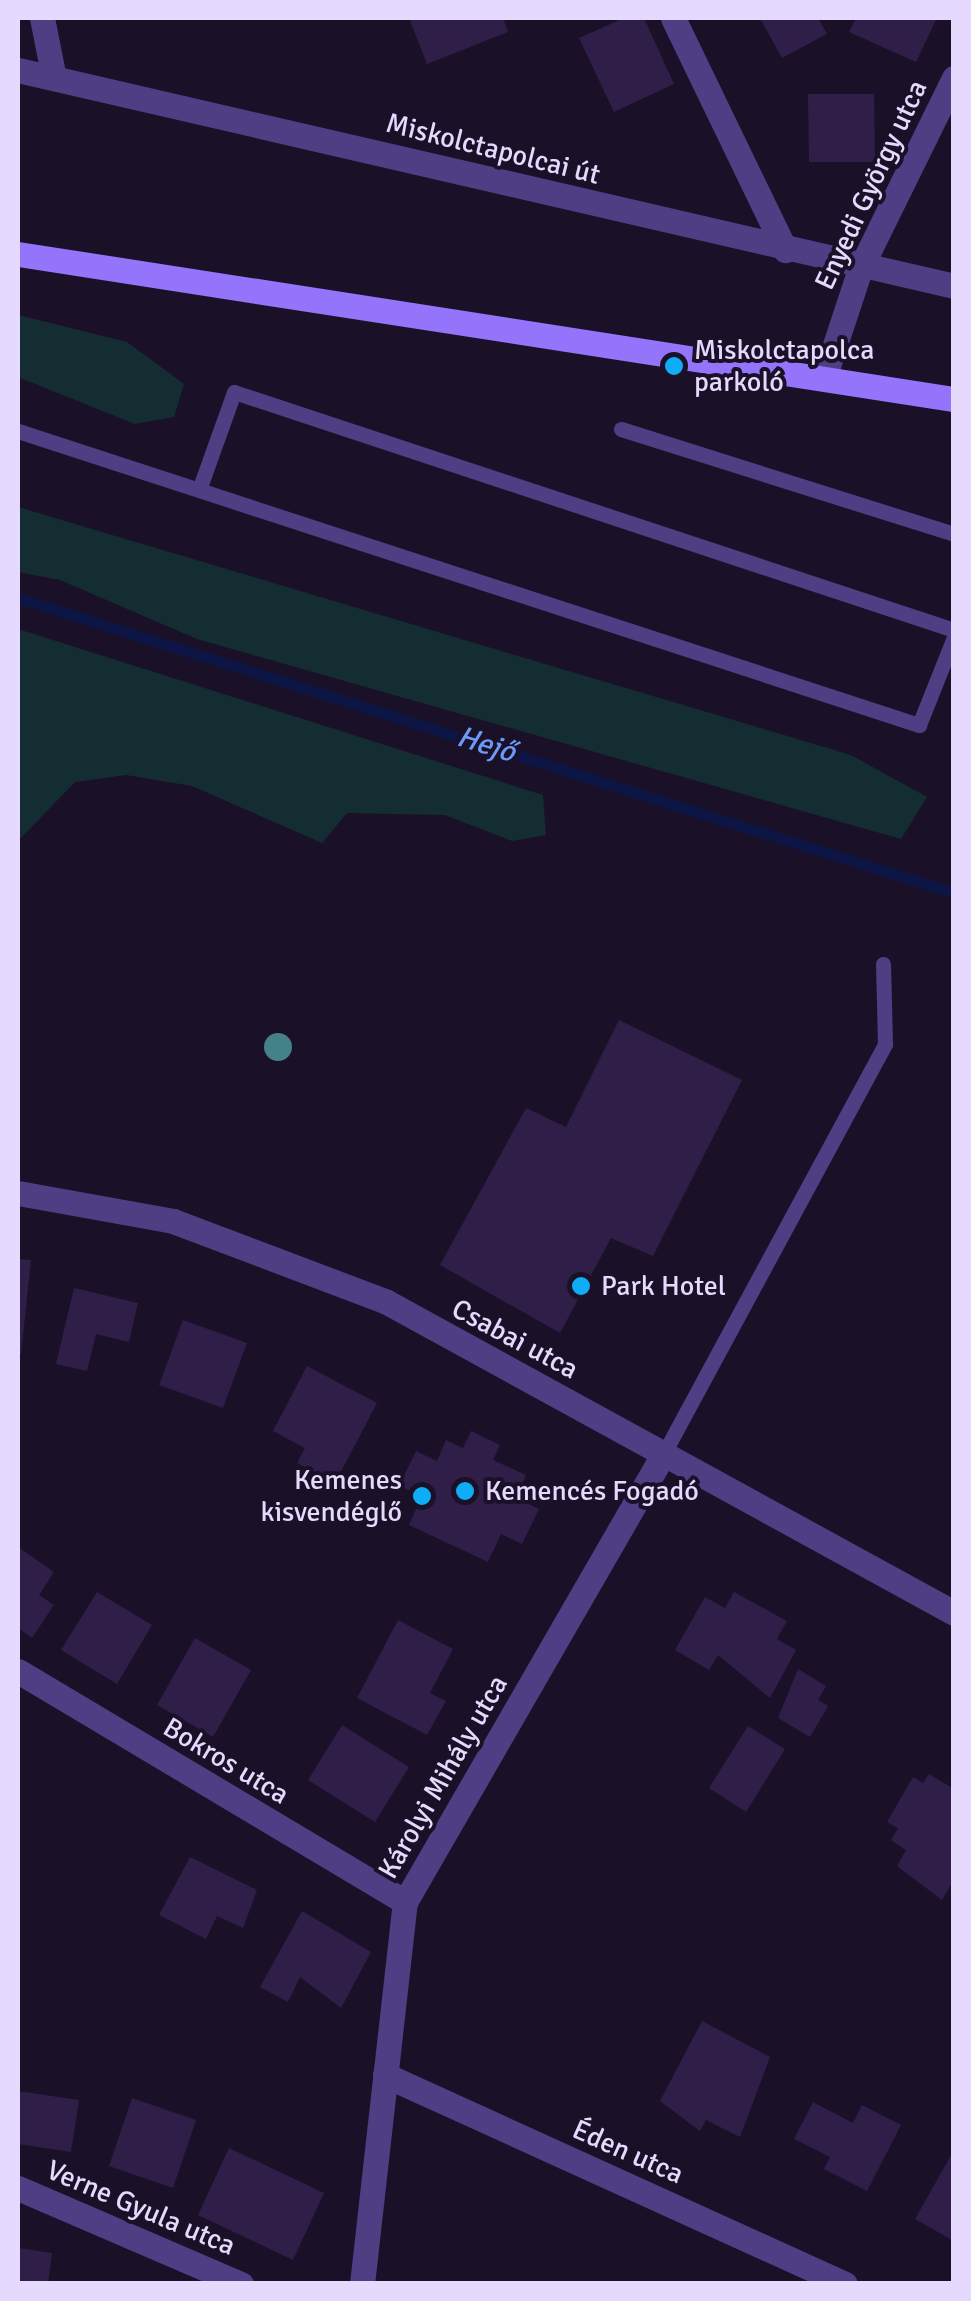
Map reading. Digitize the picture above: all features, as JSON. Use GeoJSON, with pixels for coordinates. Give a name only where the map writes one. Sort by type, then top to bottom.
{"type":"FeatureCollection","features":[{"type":"Feature","properties":{"kind":"street"},"geometry":{"type":"LineString","coordinates":[[42,18],[52,73]]}},
{"type":"Feature","properties":{"kind":"street"},"geometry":{"type":"LineString","coordinates":[[673,18],[785,250]]}},
{"type":"Feature","properties":{"kind":"street","name":"Miskolctapolcai út"},"geometry":{"type":"LineString","coordinates":[[18,70],[52,73],[860,269],[954,286]]}},
{"type":"Feature","properties":{"kind":"street","name":"Enyedi György utca"},"geometry":{"type":"LineString","coordinates":[[825,375],[860,269],[954,78]]}},
{"type":"Feature","properties":{"kind":"street"},"geometry":{"type":"LineString","coordinates":[[18,254],[825,375],[954,399]]}},
{"type":"Feature","properties":{"kind":"street","name":"Csabai utca"},"geometry":{"type":"LineString","coordinates":[[18,1194],[172,1222],[275,1256],[385,1301],[954,1613]]}},
{"type":"Feature","properties":{"kind":"street","name":"Károlyi Mihály utca"},"geometry":{"type":"LineString","coordinates":[[362,2284],[404,1902],[664,1453]]}},
{"type":"Feature","properties":{"kind":"street","name":"Bokros utca"},"geometry":{"type":"LineString","coordinates":[[18,1670],[404,1902]]}},
{"type":"Feature","properties":{"kind":"street","name":"Éden utca"},"geometry":{"type":"LineString","coordinates":[[385,2075],[845,2284]]}},
{"type":"Feature","properties":{"kind":"street","name":"Verne Gyula utca"},"geometry":{"type":"LineString","coordinates":[[18,2188],[241,2284]]}},
{"type":"Feature","properties":{"kind":"lane"},"geometry":{"type":"LineString","coordinates":[[18,432],[919,724],[954,633],[234,392],[200,488]]}},
{"type":"Feature","properties":{"kind":"lane"},"geometry":{"type":"LineString","coordinates":[[621,428],[954,534]]}},
{"type":"Feature","properties":{"kind":"lane"},"geometry":{"type":"LineString","coordinates":[[664,1453],[885,1044],[884,964]]}},
{"type":"Feature","properties":{"kind":"green space"},"geometry":{"type":"Polygon","coordinates":[[[18,315],[127,342],[184,384],[174,417],[135,424],[18,377],[18,315]]]}},
{"type":"Feature","properties":{"kind":"green space"},"geometry":{"type":"Polygon","coordinates":[[[18,507],[851,755],[927,797],[901,839],[197,639],[60,580],[18,572],[18,507]]]}},
{"type":"Feature","properties":{"kind":"green space"},"geometry":{"type":"Polygon","coordinates":[[[18,629],[543,795],[546,835],[512,841],[445,815],[347,813],[322,843],[192,786],[126,775],[75,782],[18,841],[18,629]]]}},
{"type":"Feature","properties":{"kind":"building"},"geometry":{"type":"Polygon","coordinates":[[[409,18],[503,18],[508,32],[427,64],[409,18]]]}},
{"type":"Feature","properties":{"kind":"building"},"geometry":{"type":"Polygon","coordinates":[[[624,18],[644,18],[674,84],[614,112],[579,38],[624,18]]]}},
{"type":"Feature","properties":{"kind":"building"},"geometry":{"type":"Polygon","coordinates":[[[760,18],[818,18],[827,34],[782,58],[760,18]]]}},
{"type":"Feature","properties":{"kind":"building"},"geometry":{"type":"Polygon","coordinates":[[[856,18],[937,18],[916,62],[849,32],[856,18]]]}},
{"type":"Feature","properties":{"kind":"building"},"geometry":{"type":"Polygon","coordinates":[[[808,94],[874,94],[875,162],[809,162],[808,94]]]}},
{"type":"Feature","properties":{"kind":"building"},"geometry":{"type":"Polygon","coordinates":[[[619,1020],[742,1080],[653,1256],[611,1238],[560,1333],[440,1265],[526,1108],[566,1127],[619,1020]]]}},
{"type":"Feature","properties":{"kind":"building"},"geometry":{"type":"Polygon","coordinates":[[[18,1259],[31,1260],[21,1354],[18,1354],[18,1259]]]}},
{"type":"Feature","properties":{"kind":"building"},"geometry":{"type":"Polygon","coordinates":[[[74,1288],[138,1303],[129,1342],[96,1334],[87,1371],[56,1364],[74,1288]]]}},
{"type":"Feature","properties":{"kind":"building"},"geometry":{"type":"Polygon","coordinates":[[[183,1320],[247,1343],[223,1408],[159,1385],[183,1320]]]}},
{"type":"Feature","properties":{"kind":"building"},"geometry":{"type":"Polygon","coordinates":[[[307,1366],[377,1403],[335,1483],[297,1463],[305,1448],[273,1431],[307,1366]]]}},
{"type":"Feature","properties":{"kind":"building","name":"Kemencés Fogadó"},"geometry":{"type":"Polygon","coordinates":[[[471,1431],[500,1445],[493,1460],[526,1475],[516,1498],[539,1509],[522,1544],[501,1534],[488,1562],[409,1525],[422,1496],[399,1486],[416,1451],[437,1461],[446,1440],[463,1448],[471,1431]]]}},
{"type":"Feature","properties":{"kind":"building"},"geometry":{"type":"Polygon","coordinates":[[[18,1547],[54,1572],[39,1595],[54,1605],[32,1638],[18,1628],[18,1547]]]}},
{"type":"Feature","properties":{"kind":"building"},"geometry":{"type":"Polygon","coordinates":[[[97,1592],[152,1625],[117,1684],[61,1650],[97,1592]]]}},
{"type":"Feature","properties":{"kind":"building"},"geometry":{"type":"Polygon","coordinates":[[[734,1592],[787,1621],[777,1639],[796,1650],[770,1698],[718,1655],[709,1670],[675,1650],[705,1597],[725,1608],[734,1592]]]}},
{"type":"Feature","properties":{"kind":"building"},"geometry":{"type":"Polygon","coordinates":[[[398,1620],[453,1649],[430,1693],[446,1701],[427,1735],[357,1698],[398,1620]]]}},
{"type":"Feature","properties":{"kind":"building"},"geometry":{"type":"Polygon","coordinates":[[[195,1638],[251,1670],[213,1737],[157,1705],[195,1638]]]}},
{"type":"Feature","properties":{"kind":"building"},"geometry":{"type":"Polygon","coordinates":[[[798,1669],[826,1686],[818,1700],[828,1706],[810,1737],[778,1718],[798,1669]]]}},
{"type":"Feature","properties":{"kind":"building"},"geometry":{"type":"Polygon","coordinates":[[[342,1725],[409,1767],[375,1822],[308,1780],[342,1725]]]}},
{"type":"Feature","properties":{"kind":"building"},"geometry":{"type":"Polygon","coordinates":[[[748,1726],[785,1749],[746,1812],[709,1788],[748,1726]]]}},
{"type":"Feature","properties":{"kind":"building"},"geometry":{"type":"Polygon","coordinates":[[[929,1774],[954,1789],[954,1879],[942,1900],[897,1866],[906,1850],[891,1840],[898,1828],[887,1822],[913,1777],[923,1783],[929,1774]]]}},
{"type":"Feature","properties":{"kind":"building"},"geometry":{"type":"Polygon","coordinates":[[[190,1857],[257,1890],[243,1928],[217,1916],[206,1939],[159,1915],[190,1857]]]}},
{"type":"Feature","properties":{"kind":"building"},"geometry":{"type":"Polygon","coordinates":[[[302,1911],[371,1952],[341,2008],[300,1977],[288,2002],[260,1987],[302,1911]]]}},
{"type":"Feature","properties":{"kind":"building"},"geometry":{"type":"Polygon","coordinates":[[[702,2021],[770,2057],[740,2137],[706,2120],[700,2131],[660,2101],[702,2021]]]}},
{"type":"Feature","properties":{"kind":"building"},"geometry":{"type":"Polygon","coordinates":[[[18,2091],[79,2100],[71,2152],[18,2144],[18,2091]]]}},
{"type":"Feature","properties":{"kind":"building"},"geometry":{"type":"Polygon","coordinates":[[[132,2098],[196,2120],[173,2188],[109,2166],[132,2098]]]}},
{"type":"Feature","properties":{"kind":"building"},"geometry":{"type":"Polygon","coordinates":[[[813,2102],[853,2123],[862,2105],[901,2125],[867,2191],[824,2169],[830,2157],[794,2139],[813,2102]]]}},
{"type":"Feature","properties":{"kind":"building"},"geometry":{"type":"Polygon","coordinates":[[[229,2148],[324,2193],[293,2260],[198,2215],[229,2148]]]}},
{"type":"Feature","properties":{"kind":"building"},"geometry":{"type":"Polygon","coordinates":[[[954,2150],[954,2237],[952,2240],[915,2219],[954,2150]]]}},
{"type":"Feature","properties":{"kind":"building"},"geometry":{"type":"Polygon","coordinates":[[[18,2248],[52,2253],[48,2284],[18,2284],[18,2248]]]}},
{"type":"Feature","properties":{"kind":"waterway","name":"Hejő"},"geometry":{"type":"LineString","coordinates":[[18,598],[954,893]]}},
{"type":"Feature","properties":{"kind":"place","name":"Miskolctapolca parkoló"},"geometry":{"type":"Point","coordinates":[674,366]}},
{"type":"Feature","properties":{"kind":"place","name":"Park Hotel"},"geometry":{"type":"Point","coordinates":[581,1286]}},
{"type":"Feature","properties":{"kind":"place","name":"Kemencés Fogadó"},"geometry":{"type":"Point","coordinates":[465,1491]}},
{"type":"Feature","properties":{"kind":"place","name":"Kemenes kisvendéglő"},"geometry":{"type":"Point","coordinates":[422,1496]}}]}
